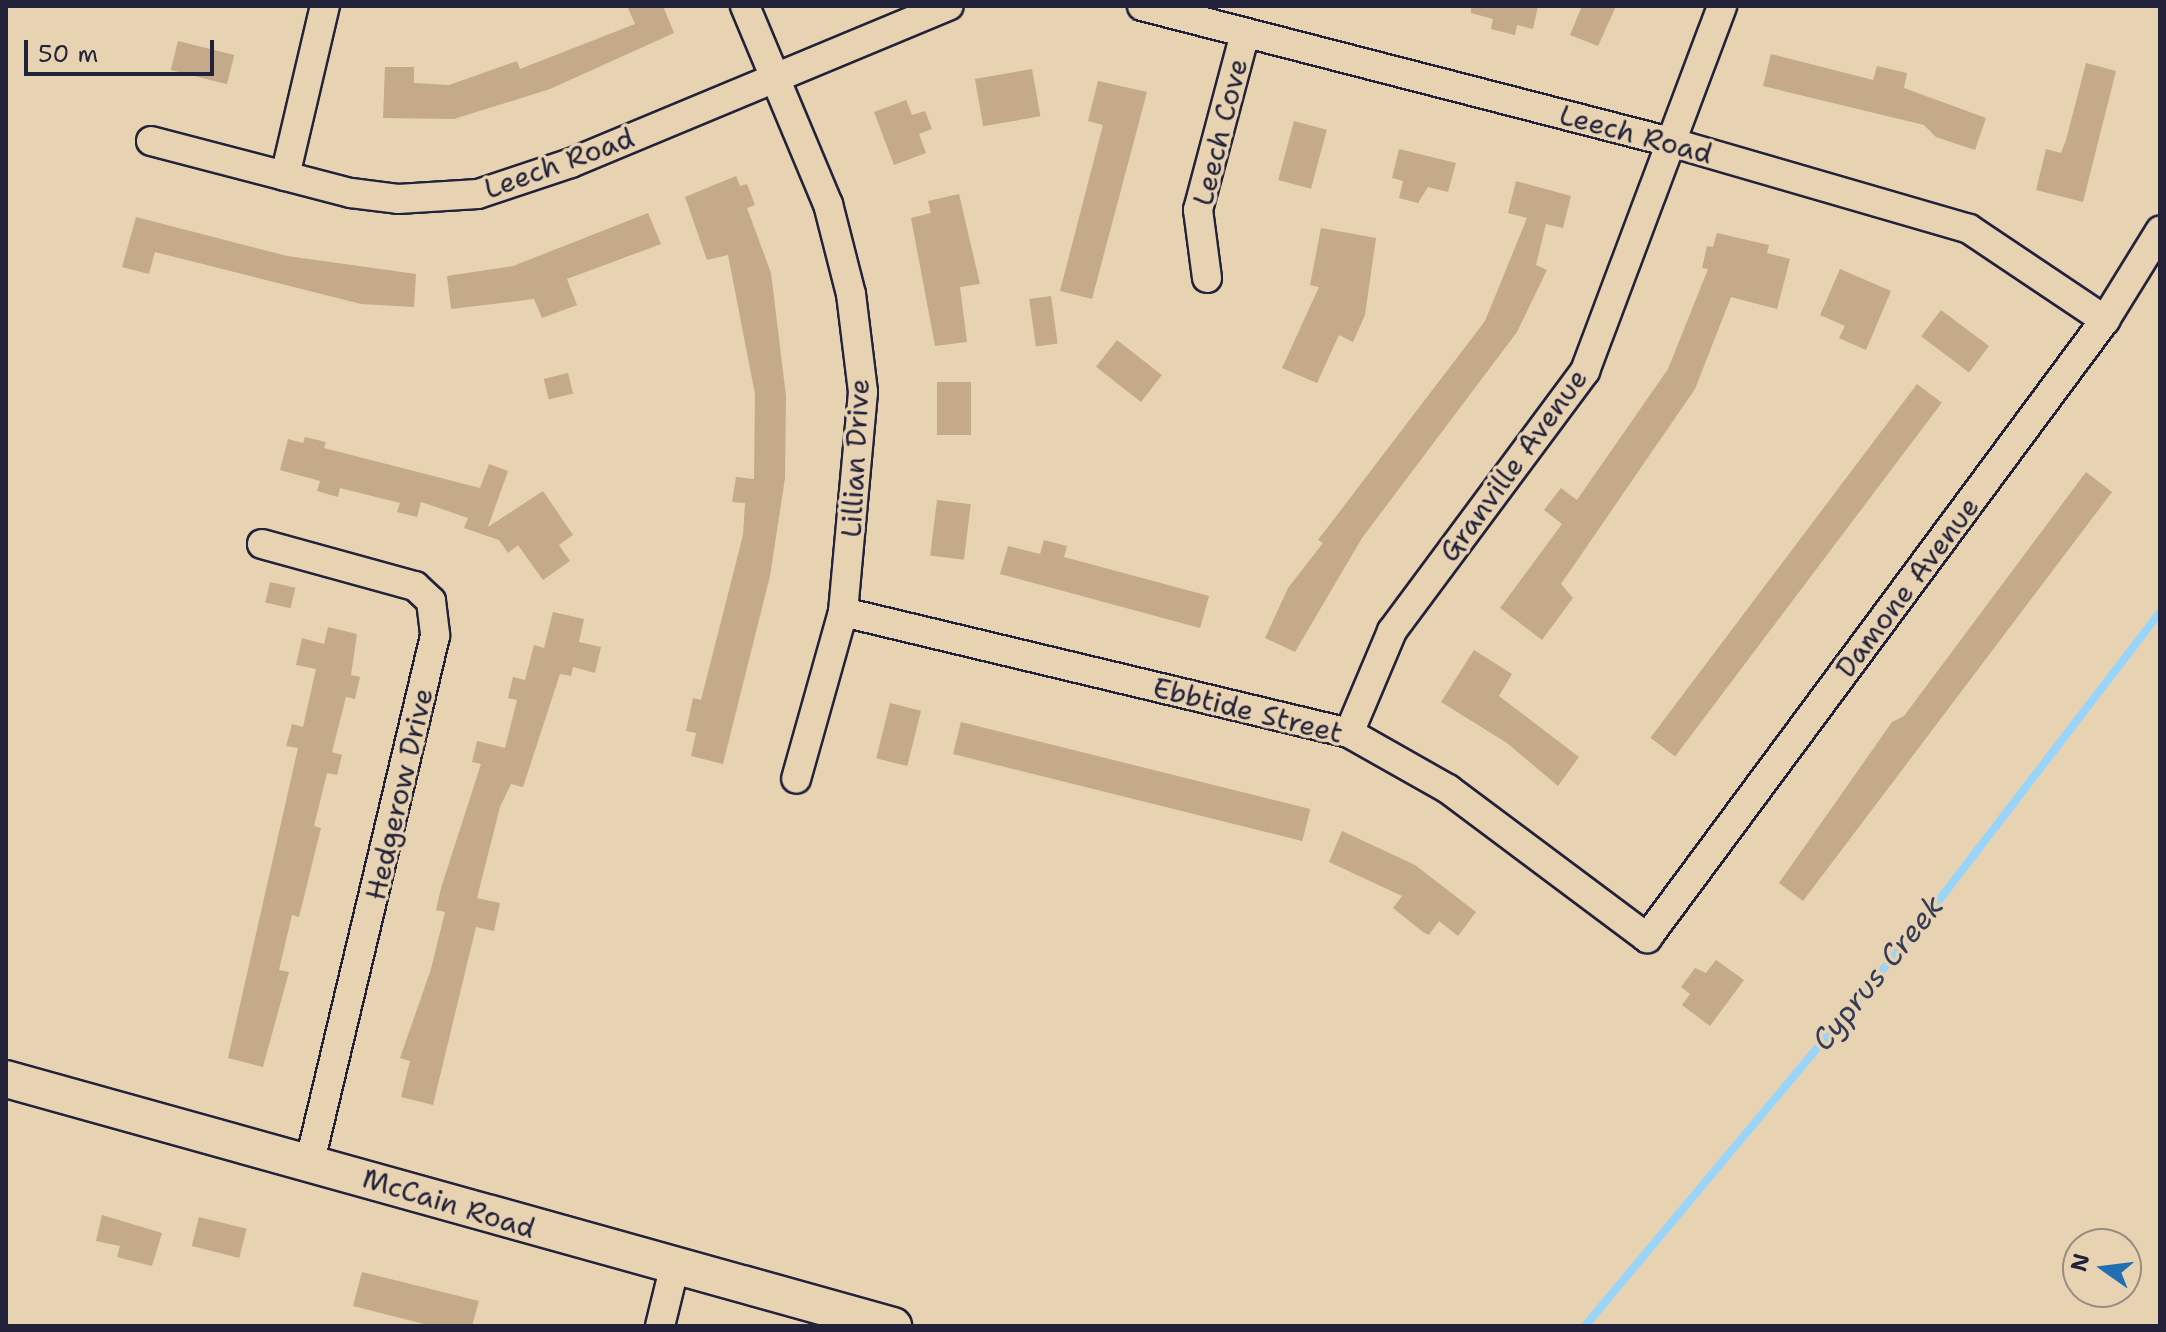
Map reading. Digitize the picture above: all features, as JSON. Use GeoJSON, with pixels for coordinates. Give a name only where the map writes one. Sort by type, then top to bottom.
{"type":"FeatureCollection","features":[{"type":"Feature","properties":{"kind":"street"},"geometry":{"type":"LineString","coordinates":[[285,176],[325,6]]}},
{"type":"Feature","properties":{"kind":"street","name":"Lillian Drive"},"geometry":{"type":"LineString","coordinates":[[745,6],[777,75],[828,204],[857,336],[863,392],[843,612],[796,779]]}},
{"type":"Feature","properties":{"kind":"street","name":"Leech Road"},"geometry":{"type":"LineString","coordinates":[[151,141],[285,176],[398,199],[478,194],[571,163],[949,6]]}},
{"type":"Feature","properties":{"kind":"street","name":"Leech Road"},"geometry":{"type":"LineString","coordinates":[[1142,6],[1670,142],[1969,229],[2105,320]]}},
{"type":"Feature","properties":{"kind":"street","name":"Granville Avenue"},"geometry":{"type":"LineString","coordinates":[[1349,733],[1392,631],[1585,371],[1722,6]]}},
{"type":"Feature","properties":{"kind":"street","name":"Leech Cove"},"geometry":{"type":"LineString","coordinates":[[1207,278],[1198,210],[1245,33]]}},
{"type":"Feature","properties":{"kind":"street","name":"Damone Avenue"},"geometry":{"type":"LineString","coordinates":[[1647,938],[2105,320],[2160,231]]}},
{"type":"Feature","properties":{"kind":"street","name":"Hedgerow Drive"},"geometry":{"type":"LineString","coordinates":[[262,544],[415,586],[431,601],[435,636],[310,1161]]}},
{"type":"Feature","properties":{"kind":"street","name":"Ebbtide Street"},"geometry":{"type":"LineString","coordinates":[[843,612],[1349,733],[1448,789],[1647,938]]}},
{"type":"Feature","properties":{"kind":"street","name":"McCain Road"},"geometry":{"type":"LineString","coordinates":[[6,1079],[310,1161],[674,1269],[893,1326]]}},
{"type":"Feature","properties":{"kind":"street"},"geometry":{"type":"LineString","coordinates":[[660,1326],[674,1269]]}},
{"type":"Feature","properties":{"kind":"building"},"geometry":{"type":"Polygon","coordinates":[[[627,6],[663,6],[674,33],[550,89],[454,119],[383,118],[385,67],[414,67],[414,83],[449,85],[517,61],[520,69],[635,24],[627,6]]]}},
{"type":"Feature","properties":{"kind":"building"},"geometry":{"type":"Polygon","coordinates":[[[1471,6],[1538,6],[1533,29],[1517,25],[1515,35],[1491,29],[1493,19],[1471,13],[1471,6]]]}},
{"type":"Feature","properties":{"kind":"building"},"geometry":{"type":"Polygon","coordinates":[[[1582,6],[1616,6],[1598,46],[1570,35],[1582,6]]]}},
{"type":"Feature","properties":{"kind":"building"},"geometry":{"type":"Polygon","coordinates":[[[178,41],[234,55],[227,84],[171,70],[178,41]]]}},
{"type":"Feature","properties":{"kind":"building"},"geometry":{"type":"Polygon","coordinates":[[[1771,54],[1873,80],[1877,66],[1907,73],[1904,88],[1986,118],[1975,150],[1936,137],[1924,125],[1763,86],[1771,54]]]}},
{"type":"Feature","properties":{"kind":"building"},"geometry":{"type":"Polygon","coordinates":[[[2086,63],[2116,71],[2083,202],[2036,190],[2046,149],[2061,153],[2086,63]]]}},
{"type":"Feature","properties":{"kind":"building"},"geometry":{"type":"Polygon","coordinates":[[[1032,69],[1040,116],[983,126],[975,79],[1032,69]]]}},
{"type":"Feature","properties":{"kind":"building"},"geometry":{"type":"Polygon","coordinates":[[[1098,81],[1147,92],[1092,299],[1060,291],[1103,125],[1088,121],[1098,81]]]}},
{"type":"Feature","properties":{"kind":"building"},"geometry":{"type":"Polygon","coordinates":[[[906,100],[912,115],[925,111],[932,129],[919,134],[926,153],[894,165],[874,112],[906,100]]]}},
{"type":"Feature","properties":{"kind":"building"},"geometry":{"type":"Polygon","coordinates":[[[1294,121],[1327,130],[1311,189],[1278,180],[1294,121]]]}},
{"type":"Feature","properties":{"kind":"building"},"geometry":{"type":"Polygon","coordinates":[[[1399,149],[1456,163],[1448,192],[1428,187],[1418,203],[1399,198],[1403,181],[1392,178],[1399,149]]]}},
{"type":"Feature","properties":{"kind":"building"},"geometry":{"type":"Polygon","coordinates":[[[736,176],[740,186],[747,184],[755,205],[747,208],[771,273],[786,396],[785,478],[770,576],[723,764],[691,756],[696,733],[686,731],[693,698],[701,700],[743,535],[745,503],[732,502],[736,477],[754,479],[755,394],[728,255],[707,260],[685,197],[736,176]]]}},
{"type":"Feature","properties":{"kind":"building"},"geometry":{"type":"Polygon","coordinates":[[[1516,181],[1571,196],[1563,228],[1546,224],[1536,265],[1547,270],[1517,332],[1362,538],[1295,652],[1265,638],[1288,588],[1323,543],[1318,540],[1485,321],[1527,218],[1508,213],[1516,181]]]}},
{"type":"Feature","properties":{"kind":"building"},"geometry":{"type":"Polygon","coordinates":[[[959,194],[980,284],[960,287],[967,342],[935,346],[911,218],[931,213],[928,201],[959,194]]]}},
{"type":"Feature","properties":{"kind":"building"},"geometry":{"type":"Polygon","coordinates":[[[648,213],[661,244],[567,279],[577,305],[542,318],[534,299],[451,309],[447,276],[513,266],[648,213]]]}},
{"type":"Feature","properties":{"kind":"building"},"geometry":{"type":"Polygon","coordinates":[[[136,217],[287,256],[416,274],[414,307],[361,304],[155,252],[149,274],[122,267],[136,217]]]}},
{"type":"Feature","properties":{"kind":"building"},"geometry":{"type":"Polygon","coordinates":[[[1321,228],[1376,238],[1365,315],[1353,342],[1339,335],[1317,383],[1282,368],[1319,287],[1310,285],[1321,228]]]}},
{"type":"Feature","properties":{"kind":"building"},"geometry":{"type":"Polygon","coordinates":[[[1717,233],[1769,245],[1767,253],[1790,259],[1777,309],[1731,297],[1695,389],[1561,584],[1573,598],[1542,640],[1500,608],[1562,524],[1544,510],[1561,488],[1577,500],[1668,369],[1708,269],[1702,268],[1707,246],[1713,247],[1717,233]]]}},
{"type":"Feature","properties":{"kind":"building"},"geometry":{"type":"Polygon","coordinates":[[[1840,269],[1891,291],[1866,350],[1839,338],[1845,326],[1820,315],[1840,269]]]}},
{"type":"Feature","properties":{"kind":"building"},"geometry":{"type":"Polygon","coordinates":[[[1051,296],[1058,344],[1036,347],[1029,299],[1051,296]]]}},
{"type":"Feature","properties":{"kind":"building"},"geometry":{"type":"Polygon","coordinates":[[[1941,310],[1989,346],[1969,372],[1921,336],[1941,310]]]}},
{"type":"Feature","properties":{"kind":"building"},"geometry":{"type":"Polygon","coordinates":[[[1117,340],[1162,375],[1141,402],[1096,367],[1117,340]]]}},
{"type":"Feature","properties":{"kind":"building"},"geometry":{"type":"Polygon","coordinates":[[[568,373],[573,393],[549,399],[544,379],[568,373]]]}},
{"type":"Feature","properties":{"kind":"building"},"geometry":{"type":"Polygon","coordinates":[[[937,382],[971,382],[971,435],[937,435],[937,382]]]}},
{"type":"Feature","properties":{"kind":"building"},"geometry":{"type":"Polygon","coordinates":[[[1917,384],[1942,403],[1675,756],[1650,738],[1917,384]]]}},
{"type":"Feature","properties":{"kind":"building"},"geometry":{"type":"Polygon","coordinates":[[[305,437],[326,442],[324,448],[480,488],[489,464],[508,471],[488,527],[543,491],[573,535],[559,545],[570,561],[543,580],[518,545],[508,553],[499,540],[464,528],[468,518],[421,502],[417,517],[397,512],[400,503],[340,488],[338,497],[317,491],[320,481],[280,470],[288,439],[303,443],[305,437]]]}},
{"type":"Feature","properties":{"kind":"building"},"geometry":{"type":"Polygon","coordinates":[[[2086,472],[2112,492],[1803,901],[1779,883],[1892,722],[1904,716],[2086,472]]]}},
{"type":"Feature","properties":{"kind":"building"},"geometry":{"type":"Polygon","coordinates":[[[937,500],[971,504],[964,560],[930,556],[937,500]]]}},
{"type":"Feature","properties":{"kind":"building"},"geometry":{"type":"Polygon","coordinates":[[[1044,540],[1067,546],[1064,557],[1209,596],[1200,628],[1000,574],[1008,546],[1040,554],[1044,540]]]}},
{"type":"Feature","properties":{"kind":"building"},"geometry":{"type":"Polygon","coordinates":[[[270,582],[295,588],[291,608],[265,602],[270,582]]]}},
{"type":"Feature","properties":{"kind":"building"},"geometry":{"type":"Polygon","coordinates":[[[553,612],[584,619],[579,642],[601,647],[595,673],[573,667],[571,676],[560,674],[523,787],[511,784],[500,807],[477,898],[500,903],[494,931],[476,927],[433,1105],[401,1097],[410,1061],[400,1058],[431,969],[445,912],[436,910],[441,888],[481,764],[472,762],[477,741],[505,748],[517,700],[508,698],[513,677],[525,680],[534,645],[544,648],[553,612]]]}},
{"type":"Feature","properties":{"kind":"building"},"geometry":{"type":"Polygon","coordinates":[[[328,627],[357,634],[351,675],[360,677],[355,699],[346,697],[332,752],[342,755],[337,775],[327,773],[314,826],[321,828],[299,917],[292,915],[279,970],[289,972],[263,1067],[228,1058],[298,748],[286,746],[292,724],[303,727],[316,669],[296,665],[302,638],[324,644],[328,627]]]}},
{"type":"Feature","properties":{"kind":"building"},"geometry":{"type":"Polygon","coordinates":[[[1474,650],[1512,674],[1499,696],[1579,757],[1558,786],[1507,743],[1441,702],[1474,650]]]}},
{"type":"Feature","properties":{"kind":"building"},"geometry":{"type":"Polygon","coordinates":[[[890,703],[921,711],[907,766],[876,758],[890,703]]]}},
{"type":"Feature","properties":{"kind":"building"},"geometry":{"type":"Polygon","coordinates":[[[961,722],[1310,809],[1302,841],[953,754],[961,722]]]}},
{"type":"Feature","properties":{"kind":"building"},"geometry":{"type":"Polygon","coordinates":[[[1342,831],[1415,865],[1476,912],[1458,936],[1439,921],[1429,935],[1423,932],[1393,908],[1402,896],[1329,862],[1342,831]]]}},
{"type":"Feature","properties":{"kind":"building"},"geometry":{"type":"Polygon","coordinates":[[[1716,960],[1744,980],[1710,1026],[1682,1005],[1690,994],[1681,987],[1695,968],[1706,973],[1716,960]]]}},
{"type":"Feature","properties":{"kind":"building"},"geometry":{"type":"Polygon","coordinates":[[[102,1215],[162,1233],[152,1266],[117,1257],[120,1246],[96,1241],[102,1215]]]}},
{"type":"Feature","properties":{"kind":"building"},"geometry":{"type":"Polygon","coordinates":[[[199,1217],[247,1229],[239,1258],[192,1246],[199,1217]]]}},
{"type":"Feature","properties":{"kind":"building"},"geometry":{"type":"Polygon","coordinates":[[[362,1272],[479,1301],[472,1326],[432,1326],[353,1306],[362,1272]]]}},
{"type":"Feature","properties":{"kind":"waterway","name":"Cyprus Creek"},"geometry":{"type":"LineString","coordinates":[[1585,1326],[1920,925],[2160,612]]}}]}
